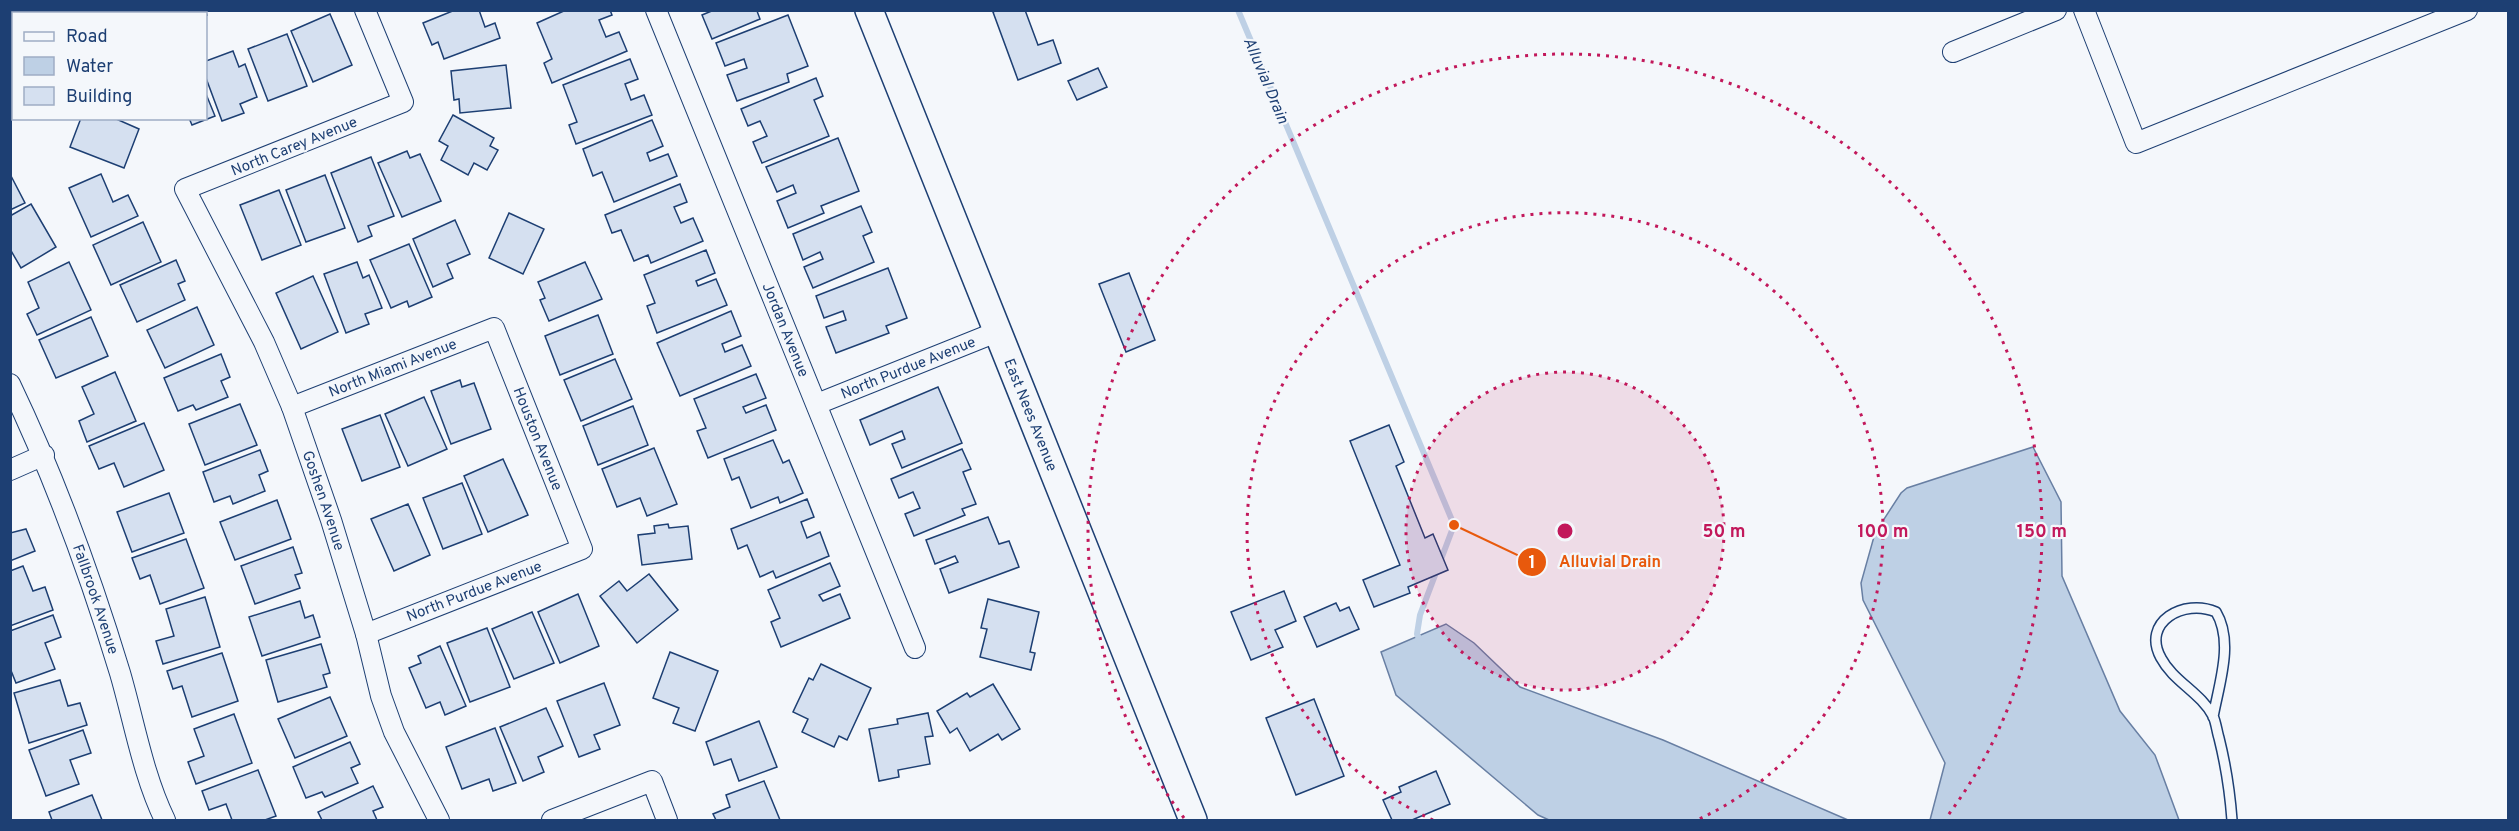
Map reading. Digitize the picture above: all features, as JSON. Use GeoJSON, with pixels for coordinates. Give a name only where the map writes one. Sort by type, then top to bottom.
{"type":"FeatureCollection","features":[{"type":"Feature","properties":{"kind":"main road","name":"East Nees Avenue"},"geometry":{"type":"LineString","coordinates":[[869,10],[1193,820]]}},
{"type":"Feature","properties":{"kind":"street","name":"North Carey Avenue"},"geometry":{"type":"LineString","coordinates":[[185,189],[403,102],[365,10]]}},
{"type":"Feature","properties":{"kind":"street","name":"Jordan Avenue"},"geometry":{"type":"LineString","coordinates":[[656,10],[915,648]]}},
{"type":"Feature","properties":{"kind":"street"},"geometry":{"type":"LineString","coordinates":[[1953,52],[2056,10]]}},
{"type":"Feature","properties":{"kind":"street"},"geometry":{"type":"LineString","coordinates":[[2084,10],[2136,143],[2467,10]]}},
{"type":"Feature","properties":{"kind":"street","name":"Goshen Avenue"},"geometry":{"type":"LineString","coordinates":[[185,189],[259,332],[292,407],[331,520],[366,634],[381,696],[394,732],[439,820]]}},
{"type":"Feature","properties":{"kind":"street","name":"North Miami Avenue"},"geometry":{"type":"LineString","coordinates":[[292,407],[494,328]]}},
{"type":"Feature","properties":{"kind":"street","name":"Houston Avenue"},"geometry":{"type":"LineString","coordinates":[[494,328],[582,549]]}},
{"type":"Feature","properties":{"kind":"street","name":"North Purdue Avenue"},"geometry":{"type":"LineString","coordinates":[[817,404],[999,331]]}},
{"type":"Feature","properties":{"kind":"street","name":"Fallbrook Avenue"},"geometry":{"type":"LineString","coordinates":[[10,384],[45,455],[87,567],[146,767],[165,820]]}},
{"type":"Feature","properties":{"kind":"street"},"geometry":{"type":"LineString","coordinates":[[10,470],[45,455]]}},
{"type":"Feature","properties":{"kind":"street","name":"North Purdue Avenue"},"geometry":{"type":"LineString","coordinates":[[366,634],[582,549]]}},
{"type":"Feature","properties":{"kind":"street"},"geometry":{"type":"LineString","coordinates":[[552,820],[652,781],[667,820]]}},
{"type":"Feature","properties":{"kind":"lane"},"geometry":{"type":"LineString","coordinates":[[2213,717],[2201,701],[2172,674],[2160,656],[2155,641],[2159,628],[2168,617],[2191,606],[2204,607],[2216,612],[2225,632],[2223,663],[2213,717],[2229,787],[2232,820]]}},
{"type":"Feature","properties":{"kind":"water"},"geometry":{"type":"Polygon","coordinates":[[[2033,447],[2061,502],[2062,576],[2120,711],[2155,755],[2179,820],[1930,820],[1945,763],[1863,600],[1861,583],[1875,533],[1901,493],[1907,488],[2033,447]]]}},
{"type":"Feature","properties":{"kind":"water"},"geometry":{"type":"Polygon","coordinates":[[[1446,624],[1474,643],[1520,687],[1663,740],[1848,820],[1549,820],[1538,815],[1396,695],[1381,652],[1446,624]]]}},
{"type":"Feature","properties":{"kind":"building"},"geometry":{"type":"Polygon","coordinates":[[[103,10],[142,10],[142,12],[99,12],[103,10]]]}},
{"type":"Feature","properties":{"kind":"building"},"geometry":{"type":"Polygon","coordinates":[[[147,10],[205,10],[206,12],[148,12],[147,10]]]}},
{"type":"Feature","properties":{"kind":"building"},"geometry":{"type":"Polygon","coordinates":[[[455,10],[479,10],[485,27],[495,23],[500,38],[444,59],[438,42],[432,45],[423,23],[455,10]]]}},
{"type":"Feature","properties":{"kind":"building"},"geometry":{"type":"Polygon","coordinates":[[[566,10],[610,10],[612,15],[599,20],[606,37],[619,32],[627,51],[552,83],[544,63],[552,59],[537,23],[566,10]]]}},
{"type":"Feature","properties":{"kind":"building"},"geometry":{"type":"Polygon","coordinates":[[[714,10],[758,10],[760,19],[712,39],[702,15],[714,10]]]}},
{"type":"Feature","properties":{"kind":"building"},"geometry":{"type":"Polygon","coordinates":[[[1025,10],[1038,45],[1053,40],[1061,63],[1018,80],[993,12],[1025,10]]]}},
{"type":"Feature","properties":{"kind":"building"},"geometry":{"type":"Polygon","coordinates":[[[330,14],[352,65],[313,82],[291,31],[330,14]]]}},
{"type":"Feature","properties":{"kind":"building"},"geometry":{"type":"Polygon","coordinates":[[[788,15],[808,66],[787,74],[789,82],[737,101],[727,75],[747,68],[744,59],[725,66],[716,43],[788,15]]]}},
{"type":"Feature","properties":{"kind":"building"},"geometry":{"type":"Polygon","coordinates":[[[12,27],[12,92],[10,93],[10,28],[12,27]]]}},
{"type":"Feature","properties":{"kind":"building"},"geometry":{"type":"Polygon","coordinates":[[[287,34],[307,86],[268,101],[248,49],[287,34]]]}},
{"type":"Feature","properties":{"kind":"building"},"geometry":{"type":"Polygon","coordinates":[[[233,51],[239,67],[245,64],[257,97],[240,104],[244,113],[222,121],[207,81],[207,61],[233,51]]]}},
{"type":"Feature","properties":{"kind":"building"},"geometry":{"type":"Polygon","coordinates":[[[630,59],[638,79],[625,84],[631,100],[644,95],[652,115],[576,144],[569,125],[577,122],[563,85],[630,59]]]}},
{"type":"Feature","properties":{"kind":"building"},"geometry":{"type":"Polygon","coordinates":[[[506,65],[511,108],[460,113],[459,99],[454,100],[451,71],[506,65]]]}},
{"type":"Feature","properties":{"kind":"building"},"geometry":{"type":"Polygon","coordinates":[[[1098,68],[1107,87],[1077,100],[1068,81],[1098,68]]]}},
{"type":"Feature","properties":{"kind":"building"},"geometry":{"type":"Polygon","coordinates":[[[816,78],[823,96],[814,100],[829,136],[762,163],[753,142],[767,136],[760,121],[748,126],[741,109],[816,78]]]}},
{"type":"Feature","properties":{"kind":"building"},"geometry":{"type":"Polygon","coordinates":[[[207,96],[215,116],[207,119],[207,96]]]}},
{"type":"Feature","properties":{"kind":"building"},"geometry":{"type":"Polygon","coordinates":[[[453,115],[494,138],[490,146],[498,150],[487,170],[474,163],[468,175],[441,160],[448,146],[439,141],[453,115]]]}},
{"type":"Feature","properties":{"kind":"building"},"geometry":{"type":"Polygon","coordinates":[[[80,120],[119,120],[139,129],[124,168],[70,147],[80,120]]]}},
{"type":"Feature","properties":{"kind":"building"},"geometry":{"type":"Polygon","coordinates":[[[190,120],[205,120],[192,125],[190,120]]]}},
{"type":"Feature","properties":{"kind":"building"},"geometry":{"type":"Polygon","coordinates":[[[652,120],[663,146],[647,153],[650,161],[668,154],[677,176],[614,202],[602,172],[593,176],[583,149],[652,120]]]}},
{"type":"Feature","properties":{"kind":"building"},"geometry":{"type":"Polygon","coordinates":[[[838,138],[859,191],[821,206],[824,213],[788,228],[777,201],[796,193],[793,185],[777,192],[766,167],[838,138]]]}},
{"type":"Feature","properties":{"kind":"building"},"geometry":{"type":"Polygon","coordinates":[[[407,151],[410,158],[420,154],[441,201],[402,217],[378,163],[407,151]]]}},
{"type":"Feature","properties":{"kind":"building"},"geometry":{"type":"Polygon","coordinates":[[[371,157],[394,216],[368,226],[372,236],[358,242],[331,173],[371,157]]]}},
{"type":"Feature","properties":{"kind":"building"},"geometry":{"type":"Polygon","coordinates":[[[10,174],[25,203],[10,210],[10,174]]]}},
{"type":"Feature","properties":{"kind":"building"},"geometry":{"type":"Polygon","coordinates":[[[101,174],[113,202],[128,195],[138,216],[91,237],[69,188],[101,174]]]}},
{"type":"Feature","properties":{"kind":"building"},"geometry":{"type":"Polygon","coordinates":[[[325,175],[345,228],[306,242],[286,190],[325,175]]]}},
{"type":"Feature","properties":{"kind":"building"},"geometry":{"type":"Polygon","coordinates":[[[680,184],[687,202],[674,207],[681,223],[693,218],[703,241],[651,263],[648,255],[634,261],[621,230],[612,233],[605,215],[680,184]]]}},
{"type":"Feature","properties":{"kind":"building"},"geometry":{"type":"Polygon","coordinates":[[[279,190],[301,245],[262,260],[240,205],[279,190]]]}},
{"type":"Feature","properties":{"kind":"building"},"geometry":{"type":"Polygon","coordinates":[[[31,204],[56,247],[21,268],[10,249],[10,216],[31,204]]]}},
{"type":"Feature","properties":{"kind":"building"},"geometry":{"type":"Polygon","coordinates":[[[861,206],[872,232],[863,236],[874,262],[813,288],[804,267],[823,259],[820,252],[803,260],[793,234],[861,206]]]}},
{"type":"Feature","properties":{"kind":"building"},"geometry":{"type":"Polygon","coordinates":[[[509,213],[544,229],[523,274],[489,258],[509,213]]]}},
{"type":"Feature","properties":{"kind":"building"},"geometry":{"type":"Polygon","coordinates":[[[455,220],[470,254],[447,264],[453,278],[433,287],[413,239],[455,220]]]}},
{"type":"Feature","properties":{"kind":"building"},"geometry":{"type":"Polygon","coordinates":[[[143,222],[161,262],[111,285],[93,245],[143,222]]]}},
{"type":"Feature","properties":{"kind":"building"},"geometry":{"type":"Polygon","coordinates":[[[409,244],[432,297],[409,307],[407,301],[391,308],[370,260],[409,244]]]}},
{"type":"Feature","properties":{"kind":"building"},"geometry":{"type":"Polygon","coordinates":[[[706,250],[715,273],[696,281],[698,286],[716,279],[727,305],[657,333],[647,306],[655,303],[644,275],[706,250]]]}},
{"type":"Feature","properties":{"kind":"building"},"geometry":{"type":"Polygon","coordinates":[[[176,260],[185,281],[178,284],[185,300],[137,322],[120,285],[176,260]]]}},
{"type":"Feature","properties":{"kind":"building"},"geometry":{"type":"Polygon","coordinates":[[[69,262],[91,310],[37,335],[27,314],[39,308],[28,282],[69,262]]]}},
{"type":"Feature","properties":{"kind":"building"},"geometry":{"type":"Polygon","coordinates":[[[357,262],[363,278],[369,275],[382,308],[365,314],[369,324],[346,333],[324,274],[357,262]]]}},
{"type":"Feature","properties":{"kind":"building"},"geometry":{"type":"Polygon","coordinates":[[[585,262],[602,299],[549,321],[540,300],[545,298],[538,282],[585,262]]]}},
{"type":"Feature","properties":{"kind":"building"},"geometry":{"type":"Polygon","coordinates":[[[888,268],[907,318],[886,326],[889,333],[836,353],[826,327],[846,320],[843,311],[824,318],[816,296],[888,268]]]}},
{"type":"Feature","properties":{"kind":"building"},"geometry":{"type":"Polygon","coordinates":[[[1129,273],[1155,340],[1126,352],[1099,284],[1129,273]]]}},
{"type":"Feature","properties":{"kind":"building"},"geometry":{"type":"Polygon","coordinates":[[[313,276],[338,332],[301,349],[276,293],[313,276]]]}},
{"type":"Feature","properties":{"kind":"building"},"geometry":{"type":"Polygon","coordinates":[[[197,307],[214,345],[165,368],[147,330],[197,307]]]}},
{"type":"Feature","properties":{"kind":"building"},"geometry":{"type":"Polygon","coordinates":[[[731,311],[741,336],[722,344],[725,352],[742,345],[751,366],[680,396],[657,343],[731,311]]]}},
{"type":"Feature","properties":{"kind":"building"},"geometry":{"type":"Polygon","coordinates":[[[598,315],[613,354],[560,375],[545,336],[598,315]]]}},
{"type":"Feature","properties":{"kind":"building"},"geometry":{"type":"Polygon","coordinates":[[[91,317],[108,356],[56,378],[39,340],[91,317]]]}},
{"type":"Feature","properties":{"kind":"building"},"geometry":{"type":"Polygon","coordinates":[[[221,354],[230,377],[221,381],[228,397],[196,410],[193,405],[178,411],[164,378],[221,354]]]}},
{"type":"Feature","properties":{"kind":"building"},"geometry":{"type":"Polygon","coordinates":[[[615,359],[632,399],[581,421],[564,380],[615,359]]]}},
{"type":"Feature","properties":{"kind":"building"},"geometry":{"type":"Polygon","coordinates":[[[115,372],[136,421],[87,442],[79,421],[94,414],[82,387],[115,372]]]}},
{"type":"Feature","properties":{"kind":"building"},"geometry":{"type":"Polygon","coordinates":[[[756,374],[766,398],[743,407],[746,413],[766,405],[776,430],[708,458],[697,431],[706,428],[694,399],[756,374]]]}},
{"type":"Feature","properties":{"kind":"building"},"geometry":{"type":"Polygon","coordinates":[[[460,380],[462,387],[474,383],[491,429],[451,444],[431,391],[460,380]]]}},
{"type":"Feature","properties":{"kind":"building"},"geometry":{"type":"Polygon","coordinates":[[[938,387],[962,443],[902,468],[892,444],[905,439],[902,431],[870,445],[860,420],[938,387]]]}},
{"type":"Feature","properties":{"kind":"building"},"geometry":{"type":"Polygon","coordinates":[[[424,397],[447,449],[408,466],[385,414],[424,397]]]}},
{"type":"Feature","properties":{"kind":"building"},"geometry":{"type":"Polygon","coordinates":[[[240,404],[257,445],[205,465],[189,424],[240,404]]]}},
{"type":"Feature","properties":{"kind":"building"},"geometry":{"type":"Polygon","coordinates":[[[633,406],[648,445],[598,465],[583,426],[633,406]]]}},
{"type":"Feature","properties":{"kind":"building"},"geometry":{"type":"Polygon","coordinates":[[[380,415],[400,467],[362,481],[342,429],[380,415]]]}},
{"type":"Feature","properties":{"kind":"building"},"geometry":{"type":"Polygon","coordinates":[[[144,423],[164,470],[124,487],[114,463],[99,469],[89,446],[144,423]]]}},
{"type":"Feature","properties":{"kind":"building"},"geometry":{"type":"Polygon","coordinates":[[[1389,425],[1404,462],[1396,466],[1425,538],[1433,534],[1448,570],[1408,587],[1410,593],[1374,607],[1363,580],[1400,565],[1350,441],[1389,425]]]}},
{"type":"Feature","properties":{"kind":"building"},"geometry":{"type":"Polygon","coordinates":[[[773,440],[783,463],[789,460],[803,493],[780,503],[778,497],[751,508],[739,477],[732,480],[724,459],[773,440]]]}},
{"type":"Feature","properties":{"kind":"building"},"geometry":{"type":"Polygon","coordinates":[[[654,448],[677,504],[647,516],[640,498],[617,507],[602,469],[654,448]]]}},
{"type":"Feature","properties":{"kind":"building"},"geometry":{"type":"Polygon","coordinates":[[[962,449],[971,469],[963,472],[976,504],[962,509],[965,515],[914,536],[905,514],[920,508],[913,492],[899,498],[891,479],[962,449]]]}},
{"type":"Feature","properties":{"kind":"building"},"geometry":{"type":"Polygon","coordinates":[[[260,450],[268,471],[259,475],[265,491],[233,504],[230,496],[214,502],[203,472],[260,450]]]}},
{"type":"Feature","properties":{"kind":"building"},"geometry":{"type":"Polygon","coordinates":[[[503,459],[528,515],[488,532],[464,476],[503,459]]]}},
{"type":"Feature","properties":{"kind":"building"},"geometry":{"type":"Polygon","coordinates":[[[462,483],[482,534],[443,549],[423,498],[462,483]]]}},
{"type":"Feature","properties":{"kind":"building"},"geometry":{"type":"Polygon","coordinates":[[[169,493],[184,533],[132,552],[117,512],[169,493]]]}},
{"type":"Feature","properties":{"kind":"building"},"geometry":{"type":"Polygon","coordinates":[[[807,499],[814,517],[801,522],[807,538],[820,532],[829,556],[776,578],[773,571],[760,577],[747,545],[738,549],[731,529],[807,499]]]}},
{"type":"Feature","properties":{"kind":"building"},"geometry":{"type":"Polygon","coordinates":[[[277,500],[291,539],[235,560],[220,522],[277,500]]]}},
{"type":"Feature","properties":{"kind":"building"},"geometry":{"type":"Polygon","coordinates":[[[408,504],[430,555],[394,571],[371,519],[408,504]]]}},
{"type":"Feature","properties":{"kind":"building"},"geometry":{"type":"Polygon","coordinates":[[[988,517],[999,544],[1009,541],[1019,567],[949,593],[940,569],[958,562],[955,556],[935,564],[926,540],[988,517]]]}},
{"type":"Feature","properties":{"kind":"building"},"geometry":{"type":"Polygon","coordinates":[[[668,524],[669,528],[688,526],[692,559],[642,565],[638,535],[655,533],[654,526],[668,524]]]}},
{"type":"Feature","properties":{"kind":"building"},"geometry":{"type":"Polygon","coordinates":[[[26,529],[35,551],[10,561],[10,533],[26,529]]]}},
{"type":"Feature","properties":{"kind":"building"},"geometry":{"type":"Polygon","coordinates":[[[186,539],[204,588],[160,604],[150,575],[140,579],[132,558],[186,539]]]}},
{"type":"Feature","properties":{"kind":"building"},"geometry":{"type":"Polygon","coordinates":[[[293,547],[302,573],[295,575],[300,588],[255,604],[241,566],[293,547]]]}},
{"type":"Feature","properties":{"kind":"building"},"geometry":{"type":"Polygon","coordinates":[[[830,563],[840,586],[819,595],[823,601],[840,594],[850,618],[781,647],[771,622],[780,618],[768,590],[830,563]]]}},
{"type":"Feature","properties":{"kind":"building"},"geometry":{"type":"Polygon","coordinates":[[[23,566],[33,591],[45,587],[53,610],[10,626],[10,571],[23,566]]]}},
{"type":"Feature","properties":{"kind":"building"},"geometry":{"type":"Polygon","coordinates":[[[649,574],[678,610],[637,643],[600,596],[619,581],[627,591],[649,574]]]}},
{"type":"Feature","properties":{"kind":"building"},"geometry":{"type":"Polygon","coordinates":[[[1284,591],[1296,621],[1275,630],[1283,647],[1251,660],[1231,612],[1284,591]]]}},
{"type":"Feature","properties":{"kind":"building"},"geometry":{"type":"Polygon","coordinates":[[[578,594],[599,646],[560,663],[538,612],[578,594]]]}},
{"type":"Feature","properties":{"kind":"building"},"geometry":{"type":"Polygon","coordinates":[[[205,597],[220,647],[163,664],[156,641],[174,636],[166,609],[205,597]]]}},
{"type":"Feature","properties":{"kind":"building"},"geometry":{"type":"Polygon","coordinates":[[[988,599],[1039,612],[1030,652],[1035,653],[1031,670],[980,657],[987,629],[981,628],[988,599]]]}},
{"type":"Feature","properties":{"kind":"building"},"geometry":{"type":"Polygon","coordinates":[[[300,601],[305,618],[313,615],[320,637],[262,656],[249,617],[300,601]]]}},
{"type":"Feature","properties":{"kind":"building"},"geometry":{"type":"Polygon","coordinates":[[[1336,603],[1340,611],[1349,607],[1359,629],[1317,647],[1304,617],[1336,603]]]}},
{"type":"Feature","properties":{"kind":"building"},"geometry":{"type":"Polygon","coordinates":[[[532,612],[554,663],[514,679],[492,629],[532,612]]]}},
{"type":"Feature","properties":{"kind":"building"},"geometry":{"type":"Polygon","coordinates":[[[53,615],[61,637],[45,643],[55,669],[16,683],[10,668],[10,631],[53,615]]]}},
{"type":"Feature","properties":{"kind":"building"},"geometry":{"type":"Polygon","coordinates":[[[487,628],[510,687],[470,702],[447,643],[487,628]]]}},
{"type":"Feature","properties":{"kind":"building"},"geometry":{"type":"Polygon","coordinates":[[[321,644],[330,673],[323,675],[327,687],[278,702],[266,660],[321,644]]]}},
{"type":"Feature","properties":{"kind":"building"},"geometry":{"type":"Polygon","coordinates":[[[440,646],[466,706],[445,715],[440,702],[426,708],[409,668],[421,663],[418,656],[440,646]]]}},
{"type":"Feature","properties":{"kind":"building"},"geometry":{"type":"Polygon","coordinates":[[[670,652],[718,671],[695,731],[673,723],[679,708],[653,698],[670,652]]]}},
{"type":"Feature","properties":{"kind":"building"},"geometry":{"type":"Polygon","coordinates":[[[222,653],[238,701],[192,717],[182,686],[173,689],[167,671],[222,653]]]}},
{"type":"Feature","properties":{"kind":"building"},"geometry":{"type":"Polygon","coordinates":[[[821,664],[871,688],[847,740],[839,736],[834,747],[802,732],[808,719],[793,712],[809,678],[813,680],[821,664]]]}},
{"type":"Feature","properties":{"kind":"building"},"geometry":{"type":"Polygon","coordinates":[[[60,680],[68,706],[80,703],[87,725],[29,743],[14,693],[60,680]]]}},
{"type":"Feature","properties":{"kind":"building"},"geometry":{"type":"Polygon","coordinates":[[[604,683],[620,725],[594,735],[600,749],[579,757],[557,701],[604,683]]]}},
{"type":"Feature","properties":{"kind":"building"},"geometry":{"type":"Polygon","coordinates":[[[993,684],[1020,729],[1002,740],[998,734],[970,751],[957,728],[950,733],[937,711],[967,693],[970,697],[993,684]]]}},
{"type":"Feature","properties":{"kind":"building"},"geometry":{"type":"Polygon","coordinates":[[[330,697],[347,736],[295,758],[278,719],[330,697]]]}},
{"type":"Feature","properties":{"kind":"building"},"geometry":{"type":"Polygon","coordinates":[[[1314,699],[1344,776],[1296,795],[1266,718],[1314,699]]]}},
{"type":"Feature","properties":{"kind":"building"},"geometry":{"type":"Polygon","coordinates":[[[546,708],[563,746],[538,757],[544,772],[523,781],[500,727],[546,708]]]}},
{"type":"Feature","properties":{"kind":"building"},"geometry":{"type":"Polygon","coordinates":[[[928,713],[933,736],[925,737],[930,764],[898,770],[899,777],[879,781],[869,729],[898,724],[897,719],[928,713]]]}},
{"type":"Feature","properties":{"kind":"building"},"geometry":{"type":"Polygon","coordinates":[[[234,714],[252,763],[196,784],[188,762],[204,756],[194,729],[234,714]]]}},
{"type":"Feature","properties":{"kind":"building"},"geometry":{"type":"Polygon","coordinates":[[[759,721],[777,767],[739,781],[731,759],[714,765],[706,742],[759,721]]]}},
{"type":"Feature","properties":{"kind":"building"},"geometry":{"type":"Polygon","coordinates":[[[495,728],[516,783],[493,791],[489,779],[462,789],[446,747],[495,728]]]}},
{"type":"Feature","properties":{"kind":"building"},"geometry":{"type":"Polygon","coordinates":[[[83,730],[91,753],[70,760],[79,784],[46,796],[29,750],[83,730]]]}},
{"type":"Feature","properties":{"kind":"building"},"geometry":{"type":"Polygon","coordinates":[[[350,742],[360,764],[351,768],[358,783],[325,797],[322,792],[306,798],[293,767],[350,742]]]}},
{"type":"Feature","properties":{"kind":"building"},"geometry":{"type":"Polygon","coordinates":[[[258,770],[276,816],[265,820],[232,820],[226,804],[209,810],[202,791],[258,770]]]}},
{"type":"Feature","properties":{"kind":"building"},"geometry":{"type":"Polygon","coordinates":[[[1436,771],[1450,804],[1412,820],[1392,820],[1383,800],[1401,792],[1399,787],[1436,771]]]}},
{"type":"Feature","properties":{"kind":"building"},"geometry":{"type":"Polygon","coordinates":[[[764,781],[780,820],[716,820],[713,814],[730,807],[726,795],[764,781]]]}},
{"type":"Feature","properties":{"kind":"building"},"geometry":{"type":"Polygon","coordinates":[[[373,786],[383,807],[373,811],[377,820],[322,820],[318,812],[373,786]]]}},
{"type":"Feature","properties":{"kind":"building"},"geometry":{"type":"Polygon","coordinates":[[[92,795],[102,820],[52,820],[49,812],[92,795]]]}},
{"type":"Feature","properties":{"kind":"waterway","name":"Alluvial Drain"},"geometry":{"type":"LineString","coordinates":[[1238,10],[1454,525],[1420,615],[1417,634],[1421,643]]}},
{"type":"Feature","properties":{"kind":"place","name":"Alluvial Drain"},"geometry":{"type":"Point","coordinates":[1454,525]}}]}
